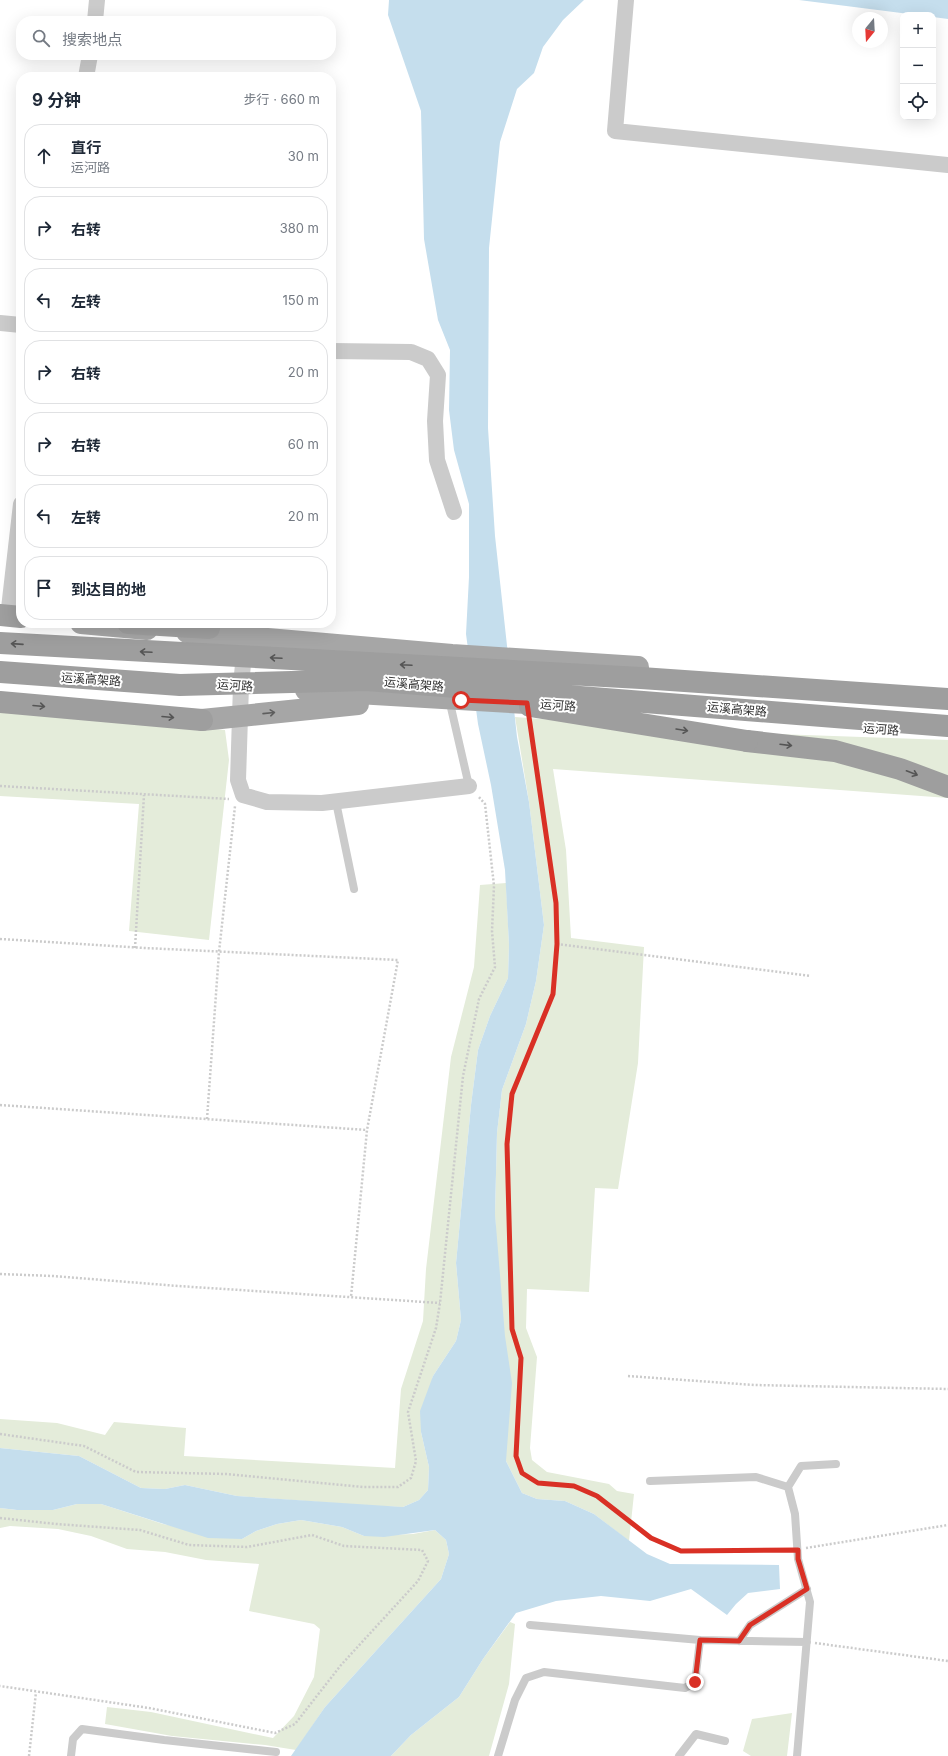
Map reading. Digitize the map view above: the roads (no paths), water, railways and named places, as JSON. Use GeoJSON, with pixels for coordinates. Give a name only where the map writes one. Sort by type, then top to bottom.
{"type":"FeatureCollection","features":[{"type":"Feature","properties":{"kind":"highway","name":"运溪高架路"},"geometry":{"type":"LineString","coordinates":[[0,643],[633,677],[948,700]]}},
{"type":"Feature","properties":{"kind":"highway","name":"运溪高架路"},"geometry":{"type":"LineString","coordinates":[[0,672],[180,685],[367,680],[948,726]]}},
{"type":"Feature","properties":{"kind":"highway"},"geometry":{"type":"LineString","coordinates":[[367,680],[747,741],[835,751],[900,769],[948,787]]}},
{"type":"Feature","properties":{"kind":"highway"},"geometry":{"type":"LineString","coordinates":[[0,702],[202,720]]}},
{"type":"Feature","properties":{"kind":"main road"},"geometry":{"type":"LineString","coordinates":[[184,628],[246,631]]}},
{"type":"Feature","properties":{"kind":"main road"},"geometry":{"type":"LineString","coordinates":[[209,628],[246,631],[380,649],[452,655],[948,689]]}},
{"type":"Feature","properties":{"kind":"main road","name":"运河路"},"geometry":{"type":"LineString","coordinates":[[0,668],[455,700],[521,703],[948,734]]}},
{"type":"Feature","properties":{"kind":"main road"},"geometry":{"type":"LineString","coordinates":[[202,720],[418,697]]}},
{"type":"Feature","properties":{"kind":"street"},"geometry":{"type":"LineString","coordinates":[[95,16],[97,0]]}},
{"type":"Feature","properties":{"kind":"street"},"geometry":{"type":"LineString","coordinates":[[626,0],[615,131],[948,165]]}},
{"type":"Feature","properties":{"kind":"street"},"geometry":{"type":"LineString","coordinates":[[87,72],[89,60]]}},
{"type":"Feature","properties":{"kind":"street"},"geometry":{"type":"LineString","coordinates":[[0,323],[16,325]]}},
{"type":"Feature","properties":{"kind":"street"},"geometry":{"type":"LineString","coordinates":[[336,351],[411,352],[428,359],[438,375],[435,421],[436,460],[454,512]]}},
{"type":"Feature","properties":{"kind":"street"},"geometry":{"type":"LineString","coordinates":[[10,617],[16,555]]}},
{"type":"Feature","properties":{"kind":"street"},"geometry":{"type":"LineString","coordinates":[[246,631],[241,685],[238,780],[243,795],[267,802],[322,803],[469,786]]}},
{"type":"Feature","properties":{"kind":"lane"},"geometry":{"type":"LineString","coordinates":[[455,700],[469,786]]}},
{"type":"Feature","properties":{"kind":"lane"},"geometry":{"type":"LineString","coordinates":[[336,802],[354,889]]}},
{"type":"Feature","properties":{"kind":"lane"},"geometry":{"type":"LineString","coordinates":[[797,1756],[810,1602],[798,1559],[795,1514],[788,1487],[801,1466],[836,1464]]}},
{"type":"Feature","properties":{"kind":"lane"},"geometry":{"type":"LineString","coordinates":[[650,1481],[756,1477],[788,1487]]}},
{"type":"Feature","properties":{"kind":"lane"},"geometry":{"type":"LineString","coordinates":[[739,1641],[750,1625],[807,1589]]}},
{"type":"Feature","properties":{"kind":"lane"},"geometry":{"type":"LineString","coordinates":[[530,1625],[700,1640],[807,1642]]}},
{"type":"Feature","properties":{"kind":"lane"},"geometry":{"type":"LineString","coordinates":[[498,1756],[514,1700],[526,1678],[544,1672],[684,1688],[695,1682],[700,1640]]}},
{"type":"Feature","properties":{"kind":"lane"},"geometry":{"type":"LineString","coordinates":[[71,1756],[72,1739],[82,1729],[164,1740],[276,1752]]}},
{"type":"Feature","properties":{"kind":"lane"},"geometry":{"type":"LineString","coordinates":[[679,1756],[696,1734],[725,1741]]}},
{"type":"Feature","properties":{"kind":"water"},"geometry":{"type":"Polygon","coordinates":[[[389,0],[584,0],[563,20],[543,47],[534,73],[517,89],[500,142],[489,248],[488,428],[495,536],[517,737],[529,802],[544,925],[536,981],[526,1024],[502,1090],[497,1133],[495,1214],[505,1336],[512,1383],[506,1461],[522,1493],[537,1499],[565,1501],[594,1514],[647,1554],[670,1564],[779,1565],[780,1589],[748,1593],[727,1615],[691,1589],[650,1601],[601,1596],[556,1601],[516,1613],[483,1659],[459,1697],[411,1735],[391,1756],[291,1756],[325,1707],[441,1579],[449,1554],[446,1540],[435,1530],[384,1537],[364,1536],[342,1527],[301,1520],[277,1524],[256,1531],[242,1539],[208,1538],[101,1504],[77,1504],[53,1510],[17,1510],[0,1508],[0,1448],[79,1456],[141,1488],[165,1489],[185,1485],[237,1496],[403,1507],[419,1500],[428,1490],[429,1467],[421,1432],[420,1411],[433,1376],[456,1341],[461,1320],[456,1263],[471,1105],[478,1050],[490,1016],[508,978],[509,945],[505,870],[491,785],[478,724],[466,634],[469,577],[469,504],[454,450],[449,410],[450,350],[438,320],[424,239],[421,111],[388,15],[389,0]]]}},
{"type":"Feature","properties":{"kind":"water"},"geometry":{"type":"Polygon","coordinates":[[[799,0],[948,0],[948,19],[936,17],[936,12],[900,13],[799,0]]]}}]}
